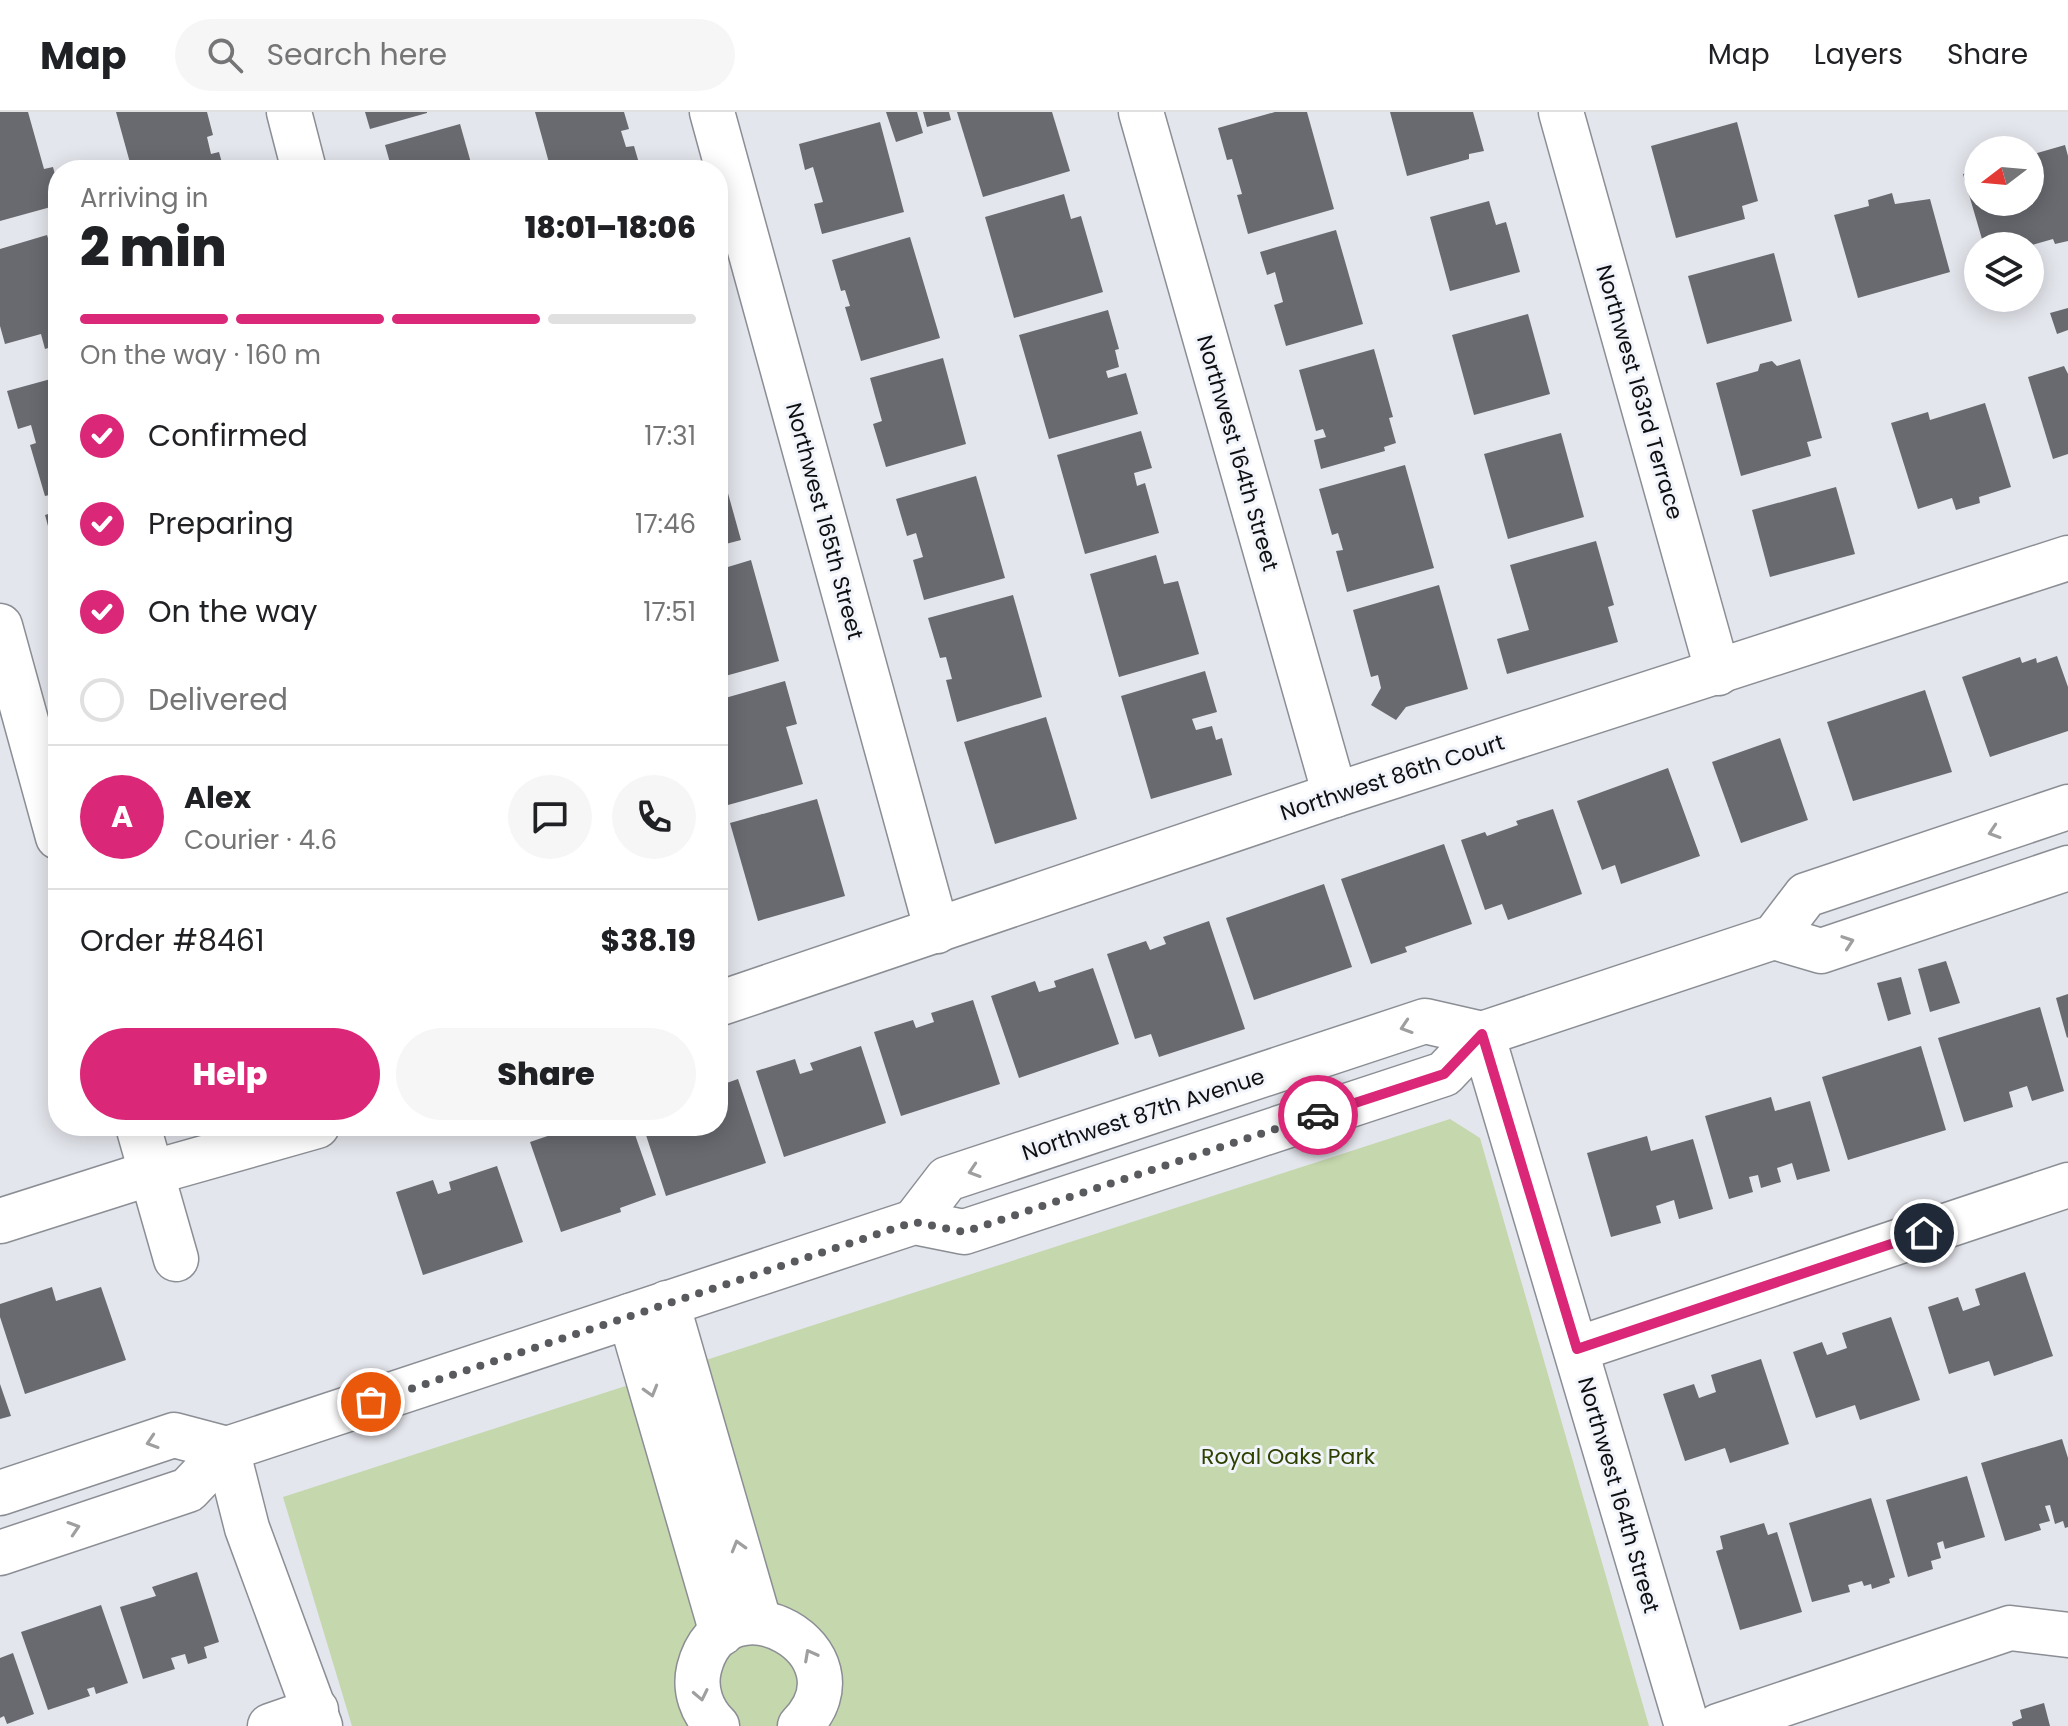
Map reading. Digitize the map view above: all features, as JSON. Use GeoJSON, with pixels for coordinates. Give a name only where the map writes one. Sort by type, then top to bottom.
{"type":"FeatureCollection","features":[{"type":"Feature","properties":{"kind":"street"},"geometry":{"type":"LineString","coordinates":[[289,112],[301,160]]}},
{"type":"Feature","properties":{"kind":"street","name":"Northwest 165th Street"},"geometry":{"type":"LineString","coordinates":[[712,112],[725,160]]}},
{"type":"Feature","properties":{"kind":"street","name":"Northwest 164th Street"},"geometry":{"type":"LineString","coordinates":[[1141,112],[1335,795]]}},
{"type":"Feature","properties":{"kind":"street","name":"Northwest 163rd Terrace"},"geometry":{"type":"LineString","coordinates":[[1561,112],[1718,673]]}},
{"type":"Feature","properties":{"kind":"street","name":"Northwest 165th Street"},"geometry":{"type":"LineString","coordinates":[[728,170],[937,931]]}},
{"type":"Feature","properties":{"kind":"street","name":"Northwest 86th Court"},"geometry":{"type":"LineString","coordinates":[[728,1001],[1335,795],[2068,558]]}},
{"type":"Feature","properties":{"kind":"street"},"geometry":{"type":"LineString","coordinates":[[0,626],[48,801]]}},
{"type":"Feature","properties":{"kind":"street"},"geometry":{"type":"LineString","coordinates":[[1482,1034],[1774,937],[1806,895],[2068,807]]}},
{"type":"Feature","properties":{"kind":"street"},"geometry":{"type":"LineString","coordinates":[[1774,937],[1821,951],[2068,868]]}},
{"type":"Feature","properties":{"kind":"street","name":"Northwest 87th Avenue"},"geometry":{"type":"LineString","coordinates":[[0,1553],[188,1490],[227,1449],[914,1222],[947,1179],[1425,1021],[1482,1034]]}},
{"type":"Feature","properties":{"kind":"street","name":"Northwest 164th Street"},"geometry":{"type":"LineString","coordinates":[[1482,1034],[1687,1726]]}},
{"type":"Feature","properties":{"kind":"street"},"geometry":{"type":"LineString","coordinates":[[141,1136],[176,1259]]}},
{"type":"Feature","properties":{"kind":"street"},"geometry":{"type":"LineString","coordinates":[[0,1221],[282,1136]]}},
{"type":"Feature","properties":{"kind":"street"},"geometry":{"type":"LineString","coordinates":[[1577,1349],[2068,1185]]}},
{"type":"Feature","properties":{"kind":"street"},"geometry":{"type":"LineString","coordinates":[[648,1310],[741,1627]]}},
{"type":"Feature","properties":{"kind":"street"},"geometry":{"type":"LineString","coordinates":[[0,1493],[174,1435],[227,1449],[247,1528],[318,1718],[270,1726]]}},
{"type":"Feature","properties":{"kind":"street"},"geometry":{"type":"LineString","coordinates":[[717,1726],[702,1706],[698,1673],[703,1656],[741,1627],[792,1632],[813,1659],[818,1675],[818,1692],[812,1709],[800,1726]]}},
{"type":"Feature","properties":{"kind":"street"},"geometry":{"type":"LineString","coordinates":[[1718,1726],[2010,1628],[2068,1635]]}},
{"type":"Feature","properties":{"kind":"green space","name":"Royal Oaks Park"},"geometry":{"type":"Polygon","coordinates":[[[1450,1119],[1480,1138],[1649,1726],[352,1726],[283,1497],[1450,1119]]]}},
{"type":"Feature","properties":{"kind":"building"},"geometry":{"type":"Polygon","coordinates":[[[0,112],[28,112],[44,169],[48,168],[48,208],[0,221],[0,112]]]}},
{"type":"Feature","properties":{"kind":"building"},"geometry":{"type":"Polygon","coordinates":[[[116,112],[207,112],[213,135],[207,137],[211,154],[219,152],[221,160],[129,160],[116,112]]]}},
{"type":"Feature","properties":{"kind":"building"},"geometry":{"type":"Polygon","coordinates":[[[365,112],[427,112],[427,113],[370,129],[365,112]]]}},
{"type":"Feature","properties":{"kind":"building"},"geometry":{"type":"Polygon","coordinates":[[[535,112],[624,112],[629,129],[621,131],[626,147],[634,146],[638,160],[548,160],[535,112]]]}},
{"type":"Feature","properties":{"kind":"building"},"geometry":{"type":"Polygon","coordinates":[[[886,112],[917,112],[923,133],[896,142],[886,112]]]}},
{"type":"Feature","properties":{"kind":"building"},"geometry":{"type":"Polygon","coordinates":[[[923,112],[949,112],[951,120],[927,127],[923,112]]]}},
{"type":"Feature","properties":{"kind":"building"},"geometry":{"type":"Polygon","coordinates":[[[957,112],[1052,112],[1070,171],[983,197],[957,112]]]}},
{"type":"Feature","properties":{"kind":"building"},"geometry":{"type":"Polygon","coordinates":[[[1275,112],[1307,112],[1334,209],[1248,234],[1237,195],[1242,194],[1232,159],[1227,160],[1218,128],[1275,112]]]}},
{"type":"Feature","properties":{"kind":"building"},"geometry":{"type":"Polygon","coordinates":[[[1390,112],[1473,112],[1484,151],[1469,154],[1469,159],[1407,176],[1390,112]]]}},
{"type":"Feature","properties":{"kind":"building"},"geometry":{"type":"Polygon","coordinates":[[[880,122],[904,212],[822,234],[814,204],[823,202],[813,167],[805,170],[799,144],[880,122]]]}},
{"type":"Feature","properties":{"kind":"building"},"geometry":{"type":"Polygon","coordinates":[[[1737,122],[1758,201],[1742,206],[1745,219],[1676,238],[1651,146],[1737,122]]]}},
{"type":"Feature","properties":{"kind":"building"},"geometry":{"type":"Polygon","coordinates":[[[460,124],[470,160],[389,160],[385,145],[460,124]]]}},
{"type":"Feature","properties":{"kind":"building"},"geometry":{"type":"Polygon","coordinates":[[[2065,145],[2068,156],[2068,241],[2055,244],[2053,239],[2044,242],[2044,232],[1980,232],[1975,216],[2044,216],[2044,151],[2065,145]]]}},
{"type":"Feature","properties":{"kind":"building"},"geometry":{"type":"Polygon","coordinates":[[[1892,193],[1895,204],[1930,199],[1950,272],[1858,298],[1834,215],[1869,206],[1868,200],[1892,193]]]}},
{"type":"Feature","properties":{"kind":"building"},"geometry":{"type":"Polygon","coordinates":[[[1064,194],[1071,219],[1081,216],[1103,292],[1014,318],[985,217],[1064,194]]]}},
{"type":"Feature","properties":{"kind":"building"},"geometry":{"type":"Polygon","coordinates":[[[1489,201],[1496,225],[1506,222],[1520,272],[1450,291],[1430,217],[1489,201]]]}},
{"type":"Feature","properties":{"kind":"building"},"geometry":{"type":"Polygon","coordinates":[[[1336,230],[1363,324],[1286,346],[1274,305],[1283,302],[1275,272],[1267,275],[1260,252],[1336,230]]]}},
{"type":"Feature","properties":{"kind":"building"},"geometry":{"type":"Polygon","coordinates":[[[47,235],[48,348],[45,349],[41,334],[5,344],[0,326],[0,249],[47,235]]]}},
{"type":"Feature","properties":{"kind":"building"},"geometry":{"type":"Polygon","coordinates":[[[910,237],[940,338],[861,361],[845,307],[850,306],[845,290],[841,291],[832,260],[910,237]]]}},
{"type":"Feature","properties":{"kind":"building"},"geometry":{"type":"Polygon","coordinates":[[[1774,253],[1792,321],[1707,344],[1688,276],[1774,253]]]}},
{"type":"Feature","properties":{"kind":"building"},"geometry":{"type":"Polygon","coordinates":[[[2068,308],[2068,330],[2057,334],[2050,313],[2068,308]]]}},
{"type":"Feature","properties":{"kind":"building"},"geometry":{"type":"Polygon","coordinates":[[[1108,310],[1119,349],[1115,350],[1119,367],[1106,371],[1108,378],[1126,373],[1138,414],[1049,439],[1019,335],[1108,310]]]}},
{"type":"Feature","properties":{"kind":"building"},"geometry":{"type":"Polygon","coordinates":[[[1528,314],[1550,394],[1474,415],[1452,335],[1528,314]]]}},
{"type":"Feature","properties":{"kind":"building"},"geometry":{"type":"Polygon","coordinates":[[[1374,349],[1393,417],[1389,418],[1396,443],[1384,447],[1385,451],[1321,469],[1314,440],[1326,437],[1323,429],[1316,431],[1299,370],[1374,349]]]}},
{"type":"Feature","properties":{"kind":"building"},"geometry":{"type":"Polygon","coordinates":[[[943,358],[966,444],[886,467],[873,424],[882,421],[870,378],[943,358]]]}},
{"type":"Feature","properties":{"kind":"building"},"geometry":{"type":"Polygon","coordinates":[[[1800,359],[1822,438],[1807,442],[1811,456],[1741,476],[1716,383],[1758,371],[1760,364],[1772,361],[1777,366],[1800,359]]]}},
{"type":"Feature","properties":{"kind":"building"},"geometry":{"type":"Polygon","coordinates":[[[2064,366],[2068,374],[2068,454],[2053,459],[2028,377],[2064,366]]]}},
{"type":"Feature","properties":{"kind":"building"},"geometry":{"type":"Polygon","coordinates":[[[48,380],[48,495],[45,496],[30,445],[36,443],[31,425],[18,429],[7,391],[48,380]]]}},
{"type":"Feature","properties":{"kind":"building"},"geometry":{"type":"Polygon","coordinates":[[[1985,403],[2011,487],[1979,497],[1980,503],[1956,510],[1952,498],[1918,509],[1891,423],[1928,412],[1930,420],[1985,403]]]}},
{"type":"Feature","properties":{"kind":"building"},"geometry":{"type":"Polygon","coordinates":[[[1141,431],[1152,468],[1134,473],[1137,486],[1145,483],[1159,533],[1085,554],[1057,455],[1141,431]]]}},
{"type":"Feature","properties":{"kind":"building"},"geometry":{"type":"Polygon","coordinates":[[[1561,433],[1584,517],[1508,539],[1484,454],[1561,433]]]}},
{"type":"Feature","properties":{"kind":"building"},"geometry":{"type":"Polygon","coordinates":[[[1405,465],[1434,568],[1347,592],[1336,551],[1343,550],[1338,533],[1332,535],[1319,489],[1405,465]]]}},
{"type":"Feature","properties":{"kind":"building"},"geometry":{"type":"Polygon","coordinates":[[[976,476],[1005,578],[924,600],[913,560],[923,557],[916,533],[907,536],[896,499],[976,476]]]}},
{"type":"Feature","properties":{"kind":"building"},"geometry":{"type":"Polygon","coordinates":[[[1836,487],[1855,554],[1770,577],[1752,510],[1836,487]]]}},
{"type":"Feature","properties":{"kind":"building"},"geometry":{"type":"Polygon","coordinates":[[[728,493],[741,540],[728,543],[728,493]]]}},
{"type":"Feature","properties":{"kind":"building"},"geometry":{"type":"Polygon","coordinates":[[[1596,541],[1614,605],[1608,607],[1618,642],[1507,674],[1497,639],[1529,630],[1510,565],[1596,541]]]}},
{"type":"Feature","properties":{"kind":"building"},"geometry":{"type":"Polygon","coordinates":[[[1156,555],[1164,584],[1178,581],[1199,654],[1119,677],[1090,574],[1156,555]]]}},
{"type":"Feature","properties":{"kind":"building"},"geometry":{"type":"Polygon","coordinates":[[[751,560],[779,661],[728,675],[728,567],[751,560]]]}},
{"type":"Feature","properties":{"kind":"building"},"geometry":{"type":"Polygon","coordinates":[[[1439,585],[1468,689],[1406,707],[1396,720],[1371,705],[1381,688],[1378,675],[1371,677],[1353,610],[1439,585]]]}},
{"type":"Feature","properties":{"kind":"building"},"geometry":{"type":"Polygon","coordinates":[[[1013,595],[1042,697],[957,722],[946,680],[952,679],[946,657],[940,658],[928,618],[1013,595]]]}},
{"type":"Feature","properties":{"kind":"building"},"geometry":{"type":"Polygon","coordinates":[[[2057,656],[2068,687],[2068,731],[1990,757],[1962,677],[2020,657],[2022,663],[2036,658],[2037,663],[2057,656]]]}},
{"type":"Feature","properties":{"kind":"building"},"geometry":{"type":"Polygon","coordinates":[[[1205,671],[1217,712],[1192,719],[1196,730],[1212,726],[1216,740],[1222,738],[1232,775],[1151,799],[1121,696],[1205,671]]]}},
{"type":"Feature","properties":{"kind":"building"},"geometry":{"type":"Polygon","coordinates":[[[785,681],[797,724],[786,727],[803,784],[728,805],[728,697],[785,681]]]}},
{"type":"Feature","properties":{"kind":"building"},"geometry":{"type":"Polygon","coordinates":[[[1925,690],[1952,772],[1853,801],[1827,722],[1925,690]]]}},
{"type":"Feature","properties":{"kind":"building"},"geometry":{"type":"Polygon","coordinates":[[[1046,717],[1077,819],[995,844],[964,742],[1046,717]]]}},
{"type":"Feature","properties":{"kind":"building"},"geometry":{"type":"Polygon","coordinates":[[[1780,738],[1808,820],[1741,843],[1712,762],[1780,738]]]}},
{"type":"Feature","properties":{"kind":"building"},"geometry":{"type":"Polygon","coordinates":[[[1668,768],[1700,856],[1621,884],[1615,865],[1602,870],[1577,801],[1668,768]]]}},
{"type":"Feature","properties":{"kind":"building"},"geometry":{"type":"Polygon","coordinates":[[[817,799],[845,896],[758,921],[730,823],[817,799]]]}},
{"type":"Feature","properties":{"kind":"building"},"geometry":{"type":"Polygon","coordinates":[[[1553,809],[1582,894],[1508,920],[1502,904],[1485,910],[1461,840],[1485,832],[1487,836],[1518,825],[1516,821],[1553,809]]]}},
{"type":"Feature","properties":{"kind":"building"},"geometry":{"type":"Polygon","coordinates":[[[1444,844],[1472,924],[1405,947],[1407,952],[1371,964],[1341,879],[1444,844]]]}},
{"type":"Feature","properties":{"kind":"building"},"geometry":{"type":"Polygon","coordinates":[[[1324,884],[1352,967],[1254,1000],[1226,918],[1324,884]]]}},
{"type":"Feature","properties":{"kind":"building"},"geometry":{"type":"Polygon","coordinates":[[[1209,921],[1245,1029],[1159,1057],[1151,1034],[1135,1039],[1107,954],[1146,941],[1150,950],[1166,944],[1163,937],[1209,921]]]}},
{"type":"Feature","properties":{"kind":"building"},"geometry":{"type":"Polygon","coordinates":[[[1946,961],[1960,1003],[1930,1012],[1918,969],[1946,961]]]}},
{"type":"Feature","properties":{"kind":"building"},"geometry":{"type":"Polygon","coordinates":[[[1093,968],[1119,1044],[1019,1078],[991,996],[1035,981],[1039,992],[1056,987],[1054,981],[1093,968]]]}},
{"type":"Feature","properties":{"kind":"building"},"geometry":{"type":"Polygon","coordinates":[[[1901,977],[1911,1014],[1888,1021],[1877,983],[1901,977]]]}},
{"type":"Feature","properties":{"kind":"building"},"geometry":{"type":"Polygon","coordinates":[[[2068,994],[2068,1037],[2067,1038],[2056,998],[2068,994]]]}},
{"type":"Feature","properties":{"kind":"building"},"geometry":{"type":"Polygon","coordinates":[[[973,1000],[1000,1084],[901,1116],[874,1032],[913,1020],[916,1028],[934,1022],[931,1013],[973,1000]]]}},
{"type":"Feature","properties":{"kind":"building"},"geometry":{"type":"Polygon","coordinates":[[[2040,1007],[2064,1091],[2032,1101],[2027,1086],[2009,1092],[2013,1107],[1964,1122],[1938,1038],[2040,1007]]]}},
{"type":"Feature","properties":{"kind":"building"},"geometry":{"type":"Polygon","coordinates":[[[861,1046],[886,1123],[784,1157],[756,1071],[795,1059],[800,1074],[813,1070],[810,1063],[861,1046]]]}},
{"type":"Feature","properties":{"kind":"building"},"geometry":{"type":"Polygon","coordinates":[[[1921,1046],[1946,1130],[1848,1160],[1822,1077],[1921,1046]]]}},
{"type":"Feature","properties":{"kind":"building"},"geometry":{"type":"Polygon","coordinates":[[[738,1079],[766,1163],[666,1196],[646,1136],[728,1136],[728,1082],[738,1079]]]}},
{"type":"Feature","properties":{"kind":"building"},"geometry":{"type":"Polygon","coordinates":[[[1771,1097],[1775,1111],[1810,1101],[1830,1171],[1797,1180],[1792,1163],[1777,1168],[1781,1182],[1761,1188],[1758,1175],[1749,1177],[1753,1192],[1729,1199],[1705,1116],[1771,1097]]]}},
{"type":"Feature","properties":{"kind":"building"},"geometry":{"type":"Polygon","coordinates":[[[548,1136],[635,1136],[656,1195],[620,1208],[621,1212],[561,1232],[530,1142],[548,1136]]]}},
{"type":"Feature","properties":{"kind":"building"},"geometry":{"type":"Polygon","coordinates":[[[1647,1136],[1651,1151],[1693,1139],[1713,1209],[1679,1219],[1674,1200],[1656,1206],[1661,1223],[1611,1237],[1587,1153],[1647,1136]]]}},
{"type":"Feature","properties":{"kind":"building"},"geometry":{"type":"Polygon","coordinates":[[[497,1166],[523,1242],[423,1275],[396,1192],[433,1180],[438,1194],[451,1190],[449,1182],[497,1166]]]}},
{"type":"Feature","properties":{"kind":"building"},"geometry":{"type":"Polygon","coordinates":[[[2025,1272],[2053,1356],[1994,1376],[1989,1361],[1949,1374],[1928,1307],[1958,1297],[1963,1311],[1980,1305],[1975,1289],[2025,1272]]]}},
{"type":"Feature","properties":{"kind":"building"},"geometry":{"type":"Polygon","coordinates":[[[52,1287],[56,1301],[101,1287],[126,1360],[25,1394],[0,1317],[0,1304],[52,1287]]]}},
{"type":"Feature","properties":{"kind":"building"},"geometry":{"type":"Polygon","coordinates":[[[1891,1317],[1920,1400],[1860,1420],[1855,1405],[1816,1418],[1793,1352],[1822,1342],[1827,1355],[1847,1348],[1842,1333],[1891,1317]]]}},
{"type":"Feature","properties":{"kind":"building"},"geometry":{"type":"Polygon","coordinates":[[[1761,1359],[1789,1444],[1730,1463],[1725,1448],[1685,1461],[1663,1394],[1694,1384],[1699,1398],[1716,1392],[1711,1375],[1761,1359]]]}},
{"type":"Feature","properties":{"kind":"building"},"geometry":{"type":"Polygon","coordinates":[[[0,1384],[11,1416],[0,1419],[0,1384]]]}},
{"type":"Feature","properties":{"kind":"building"},"geometry":{"type":"Polygon","coordinates":[[[2062,1439],[2068,1458],[2068,1527],[2065,1528],[2063,1521],[2055,1524],[2050,1505],[2045,1506],[2050,1521],[2039,1524],[2041,1530],[2005,1541],[1981,1463],[2062,1439]]]}},
{"type":"Feature","properties":{"kind":"building"},"geometry":{"type":"Polygon","coordinates":[[[1967,1476],[1985,1537],[1945,1549],[1943,1541],[1937,1543],[1941,1558],[1931,1561],[1933,1569],[1908,1577],[1886,1500],[1967,1476]]]}},
{"type":"Feature","properties":{"kind":"building"},"geometry":{"type":"Polygon","coordinates":[[[1871,1498],[1895,1577],[1889,1579],[1890,1583],[1872,1589],[1871,1584],[1864,1586],[1862,1581],[1848,1585],[1850,1592],[1812,1602],[1789,1523],[1871,1498]]]}},
{"type":"Feature","properties":{"kind":"building"},"geometry":{"type":"Polygon","coordinates":[[[1764,1523],[1768,1535],[1777,1532],[1802,1612],[1740,1630],[1716,1551],[1723,1549],[1720,1536],[1764,1523]]]}},
{"type":"Feature","properties":{"kind":"building"},"geometry":{"type":"Polygon","coordinates":[[[197,1572],[219,1642],[204,1647],[207,1658],[188,1664],[185,1654],[171,1658],[175,1669],[143,1679],[120,1607],[156,1596],[152,1587],[197,1572]]]}},
{"type":"Feature","properties":{"kind":"building"},"geometry":{"type":"Polygon","coordinates":[[[101,1605],[128,1683],[96,1694],[94,1687],[87,1689],[90,1696],[48,1710],[21,1632],[101,1605]]]}},
{"type":"Feature","properties":{"kind":"building"},"geometry":{"type":"Polygon","coordinates":[[[13,1653],[34,1714],[7,1724],[4,1716],[0,1718],[0,1658],[13,1653]]]}},
{"type":"Feature","properties":{"kind":"building"},"geometry":{"type":"Polygon","coordinates":[[[2044,1703],[2050,1726],[2013,1726],[2012,1722],[2022,1718],[2020,1710],[2044,1703]]]}},
{"type":"Feature","properties":{"kind":"way so far"},"geometry":{"type":"LineString","coordinates":[[371,1402],[914,1222],[964,1232],[1318,1115]]}},
{"type":"Feature","properties":{"kind":"route"},"geometry":{"type":"LineString","coordinates":[[1318,1115],[1444,1074],[1482,1034],[1577,1349],[1924,1233]]}}]}
